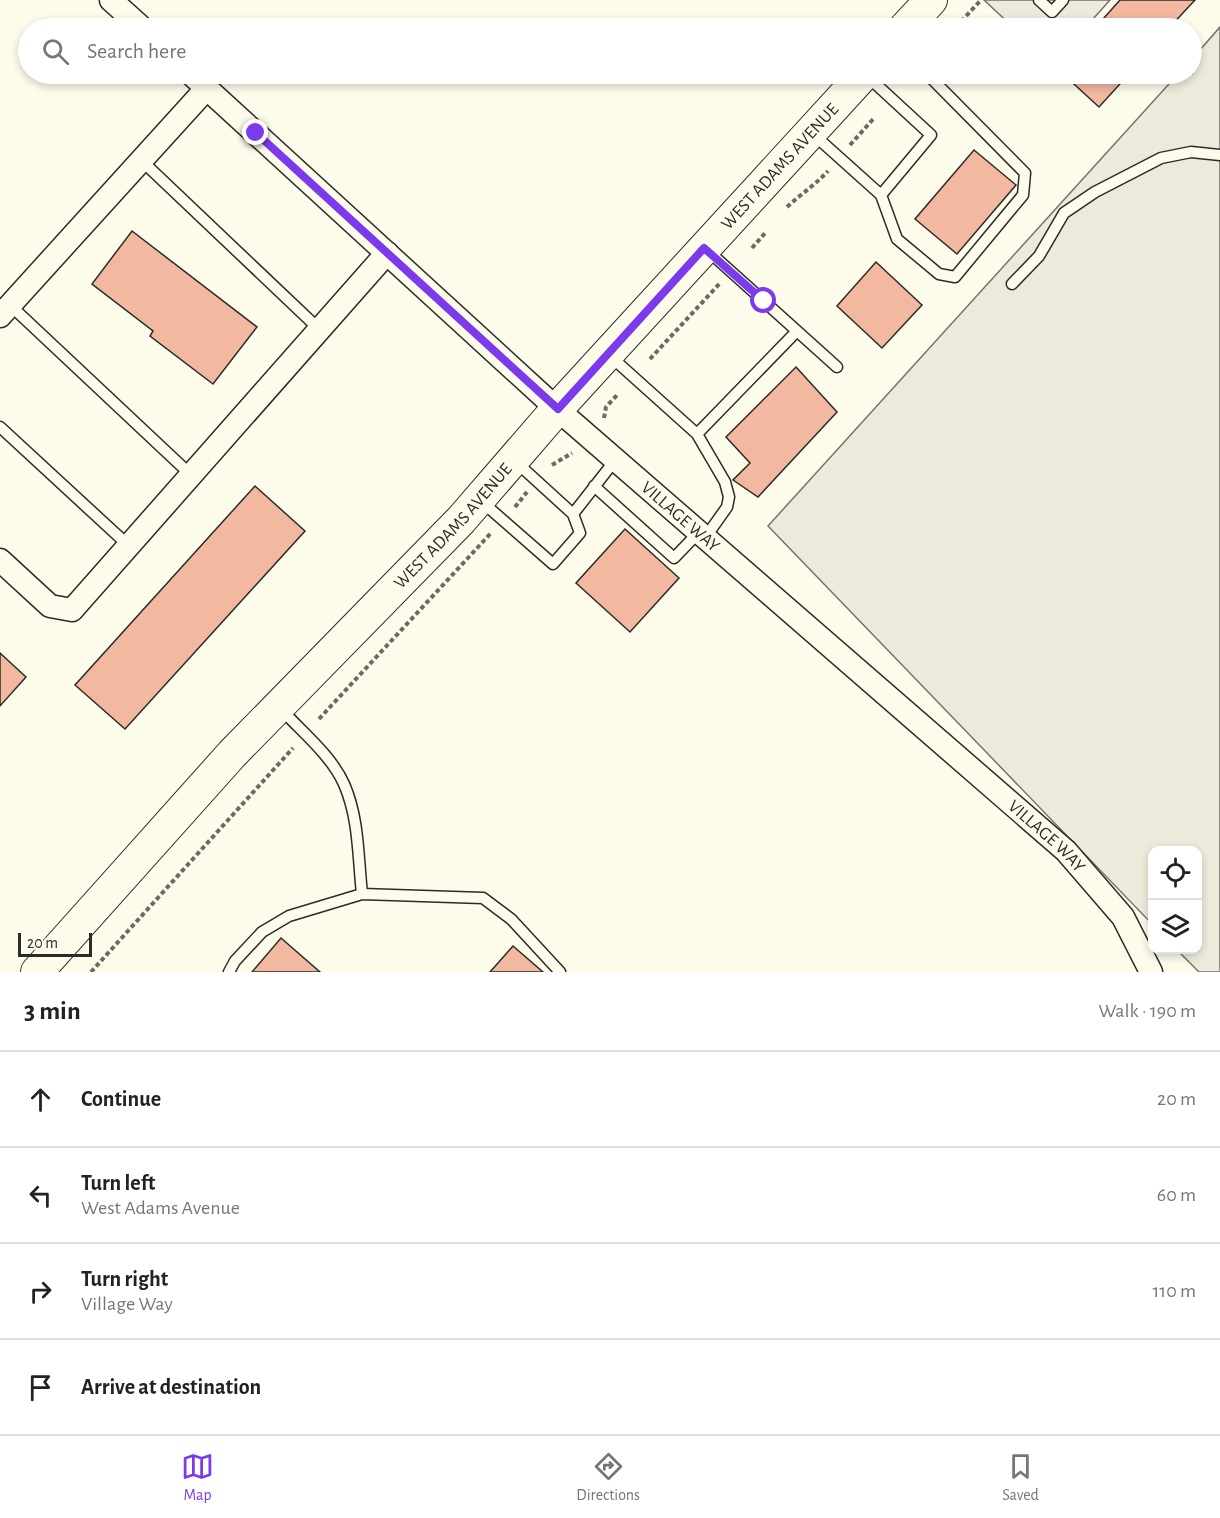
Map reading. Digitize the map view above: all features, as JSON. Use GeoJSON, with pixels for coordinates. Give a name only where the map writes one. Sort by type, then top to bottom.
{"type":"FeatureCollection","features":[{"type":"Feature","properties":{"kind":"main road"},"geometry":{"type":"LineString","coordinates":[[914,18],[931,0]]}},
{"type":"Feature","properties":{"kind":"main road","name":"WEST ADAMS AVENUE"},"geometry":{"type":"LineString","coordinates":[[37,972],[232,754],[479,499],[558,409],[855,84]]}},
{"type":"Feature","properties":{"kind":"street"},"geometry":{"type":"LineString","coordinates":[[111,0],[131,18]]}},
{"type":"Feature","properties":{"kind":"street"},"geometry":{"type":"LineString","coordinates":[[5,310],[141,160],[197,84]]}},
{"type":"Feature","properties":{"kind":"street","name":"VILLAGE WAY"},"geometry":{"type":"LineString","coordinates":[[202,84],[558,409],[1066,851],[1124,917],[1151,972]]}},
{"type":"Feature","properties":{"kind":"street"},"geometry":{"type":"LineString","coordinates":[[0,560],[50,606],[72,610],[387,253]]}},
{"type":"Feature","properties":{"kind":"lane"},"geometry":{"type":"LineString","coordinates":[[1038,0],[1052,12],[1063,0]]}},
{"type":"Feature","properties":{"kind":"lane"},"geometry":{"type":"LineString","coordinates":[[875,84],[932,135],[881,195]]}},
{"type":"Feature","properties":{"kind":"lane"},"geometry":{"type":"LineString","coordinates":[[810,131],[881,195],[897,239],[939,274],[955,277],[1023,195],[1025,173],[937,84]]}},
{"type":"Feature","properties":{"kind":"lane"},"geometry":{"type":"LineString","coordinates":[[1012,284],[1039,256],[1064,213],[1095,192],[1161,158],[1191,152],[1220,155]]}},
{"type":"Feature","properties":{"kind":"lane"},"geometry":{"type":"LineString","coordinates":[[141,160],[320,330]]}},
{"type":"Feature","properties":{"kind":"lane"},"geometry":{"type":"LineString","coordinates":[[704,248],[837,367]]}},
{"type":"Feature","properties":{"kind":"lane"},"geometry":{"type":"LineString","coordinates":[[5,310],[191,475]]}},
{"type":"Feature","properties":{"kind":"lane"},"geometry":{"type":"LineString","coordinates":[[697,435],[797,331]]}},
{"type":"Feature","properties":{"kind":"lane"},"geometry":{"type":"LineString","coordinates":[[594,486],[674,558],[702,535],[727,507],[729,496],[725,482],[697,435],[608,354]]}},
{"type":"Feature","properties":{"kind":"lane"},"geometry":{"type":"LineString","coordinates":[[0,427],[129,546]]}},
{"type":"Feature","properties":{"kind":"lane"},"geometry":{"type":"LineString","coordinates":[[573,514],[616,459]]}},
{"type":"Feature","properties":{"kind":"lane"},"geometry":{"type":"LineString","coordinates":[[479,499],[553,564],[580,532],[573,514],[513,460]]}},
{"type":"Feature","properties":{"kind":"lane"},"geometry":{"type":"LineString","coordinates":[[278,707],[328,759],[343,782],[354,812],[362,894]]}},
{"type":"Feature","properties":{"kind":"lane"},"geometry":{"type":"LineString","coordinates":[[229,972],[235,961],[262,932],[289,916],[362,894],[483,898],[511,919],[560,972]]}},
{"type":"Feature","properties":{"kind":"path"},"geometry":{"type":"LineString","coordinates":[[964,18],[981,0]]}},
{"type":"Feature","properties":{"kind":"path"},"geometry":{"type":"LineString","coordinates":[[847,148],[875,117]]}},
{"type":"Feature","properties":{"kind":"path"},"geometry":{"type":"LineString","coordinates":[[787,207],[805,190],[813,187],[829,170]]}},
{"type":"Feature","properties":{"kind":"path"},"geometry":{"type":"LineString","coordinates":[[752,248],[766,232]]}},
{"type":"Feature","properties":{"kind":"path"},"geometry":{"type":"LineString","coordinates":[[650,359],[723,280]]}},
{"type":"Feature","properties":{"kind":"path"},"geometry":{"type":"LineString","coordinates":[[604,419],[606,407],[618,394]]}},
{"type":"Feature","properties":{"kind":"path"},"geometry":{"type":"LineString","coordinates":[[552,465],[572,453]]}},
{"type":"Feature","properties":{"kind":"path"},"geometry":{"type":"LineString","coordinates":[[515,507],[530,490]]}},
{"type":"Feature","properties":{"kind":"path"},"geometry":{"type":"LineString","coordinates":[[319,719],[491,533]]}},
{"type":"Feature","properties":{"kind":"path"},"geometry":{"type":"LineString","coordinates":[[91,972],[293,748]]}},
{"type":"Feature","properties":{"kind":"shaded area"},"geometry":{"type":"Polygon","coordinates":[[[984,0],[1110,0],[1094,18],[1003,18],[984,0]]]}},
{"type":"Feature","properties":{"kind":"shaded area"},"geometry":{"type":"Polygon","coordinates":[[[1220,27],[1220,972],[1199,972],[1181,954],[1202,954],[1202,846],[1148,846],[1148,920],[768,526],[1169,84],[1202,84],[1202,48],[1220,27]]]}},
{"type":"Feature","properties":{"kind":"building"},"geometry":{"type":"Polygon","coordinates":[[[1120,0],[1195,0],[1178,18],[1104,18],[1120,0]]]}},
{"type":"Feature","properties":{"kind":"building"},"geometry":{"type":"Polygon","coordinates":[[[1074,84],[1120,84],[1099,107],[1074,84]]]}},
{"type":"Feature","properties":{"kind":"building"},"geometry":{"type":"Polygon","coordinates":[[[974,150],[1016,185],[957,254],[915,219],[974,150]]]}},
{"type":"Feature","properties":{"kind":"building"},"geometry":{"type":"Polygon","coordinates":[[[132,231],[257,327],[213,384],[150,336],[153,331],[92,284],[132,231]]]}},
{"type":"Feature","properties":{"kind":"building"},"geometry":{"type":"Polygon","coordinates":[[[876,262],[922,305],[882,348],[837,306],[876,262]]]}},
{"type":"Feature","properties":{"kind":"building"},"geometry":{"type":"Polygon","coordinates":[[[796,367],[837,412],[758,497],[733,480],[750,463],[726,437],[796,367]]]}},
{"type":"Feature","properties":{"kind":"building"},"geometry":{"type":"Polygon","coordinates":[[[255,486],[305,531],[125,729],[75,685],[255,486]]]}},
{"type":"Feature","properties":{"kind":"building"},"geometry":{"type":"Polygon","coordinates":[[[625,529],[679,578],[630,632],[576,583],[625,529]]]}},
{"type":"Feature","properties":{"kind":"building"},"geometry":{"type":"Polygon","coordinates":[[[0,653],[26,677],[0,706],[0,653]]]}},
{"type":"Feature","properties":{"kind":"building"},"geometry":{"type":"Polygon","coordinates":[[[281,938],[320,972],[252,972],[281,938]]]}},
{"type":"Feature","properties":{"kind":"building"},"geometry":{"type":"Polygon","coordinates":[[[513,946],[543,972],[490,972],[513,946]]]}},
{"type":"Feature","properties":{"kind":"route"},"geometry":{"type":"LineString","coordinates":[[256,133],[558,409],[704,248],[764,301]]}}]}
